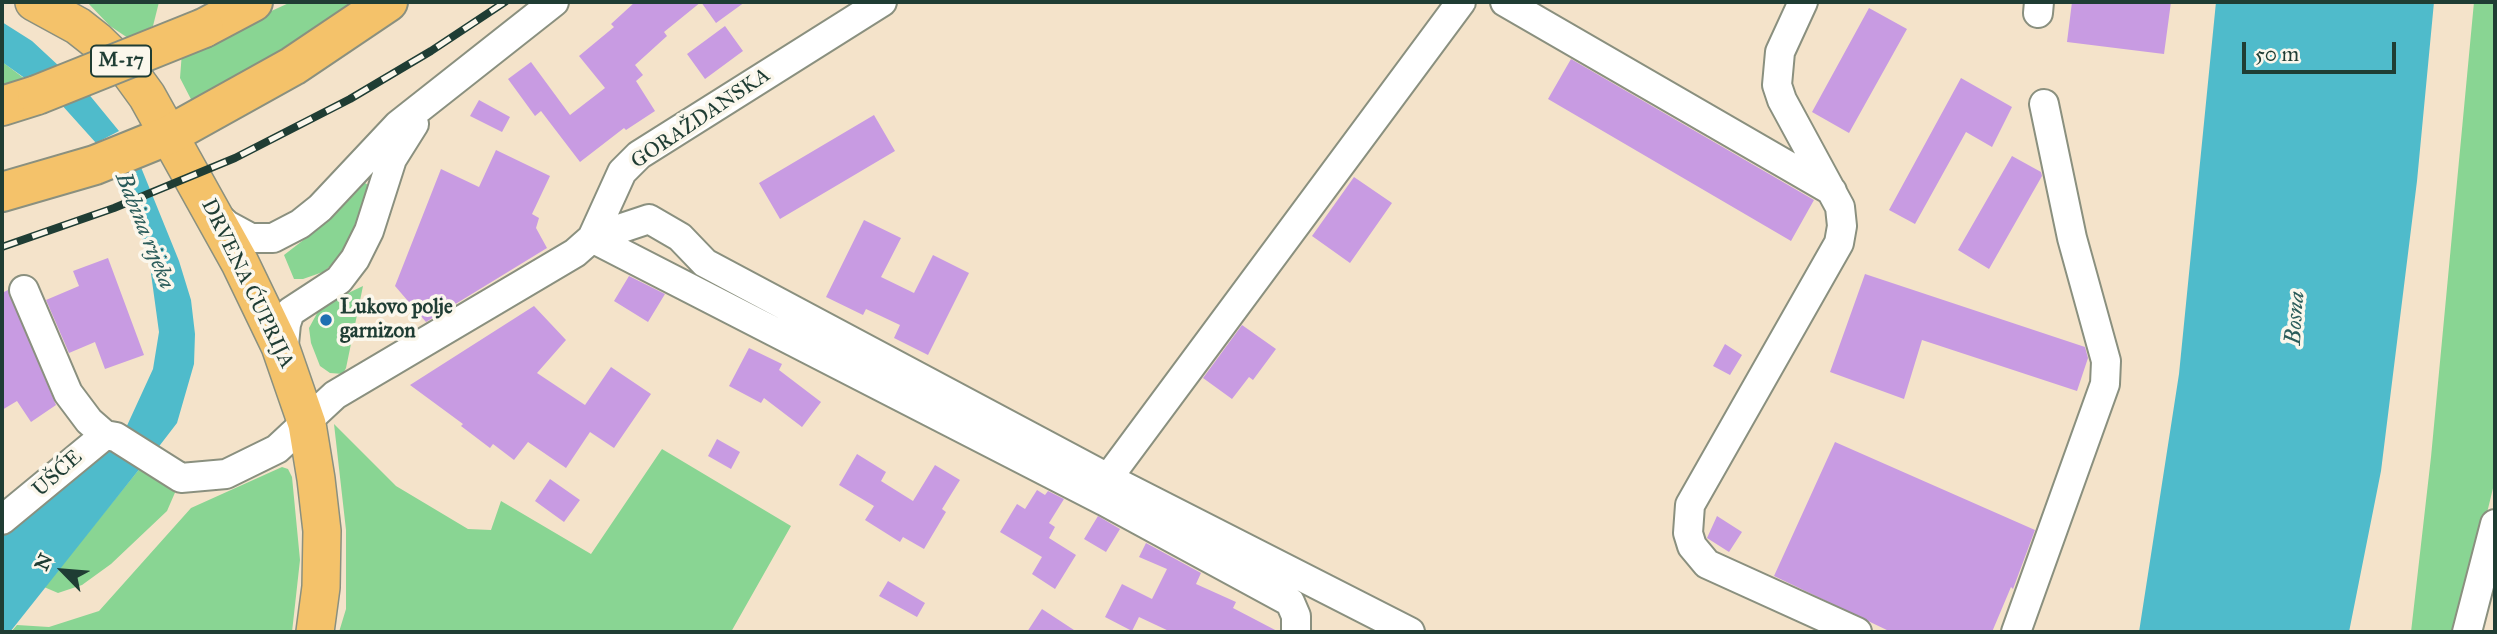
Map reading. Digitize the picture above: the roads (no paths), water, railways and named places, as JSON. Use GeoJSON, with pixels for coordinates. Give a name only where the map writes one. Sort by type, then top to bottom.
{"type":"FeatureCollection","features":[{"type":"Feature","properties":{"kind":"highway","name":"M-17"},"geometry":{"type":"LineString","coordinates":[[19,101],[204,27],[253,2]]}},
{"type":"Feature","properties":{"kind":"highway"},"geometry":{"type":"LineString","coordinates":[[2,192],[95,165],[156,141],[293,66],[388,2]]}},
{"type":"Feature","properties":{"kind":"main road","name":"DRVENA ĆUPRIJA"},"geometry":{"type":"LineString","coordinates":[[34,2],[73,14],[131,74],[156,141],[212,212],[283,354],[307,425],[322,531],[321,587],[315,632]]}},
{"type":"Feature","properties":{"kind":"street"},"geometry":{"type":"LineString","coordinates":[[212,212],[226,225],[251,239],[284,234],[320,208],[381,140],[439,91],[554,2]]}},
{"type":"Feature","properties":{"kind":"street","name":"GORAŽDANSKA"},"geometry":{"type":"LineString","coordinates":[[24,290],[68,393],[89,421],[181,478],[226,474],[277,449],[307,425],[335,395],[575,253],[592,238],[622,172],[639,155],[882,2]]}},
{"type":"Feature","properties":{"kind":"street"},"geometry":{"type":"LineString","coordinates":[[1108,478],[1461,2]]}},
{"type":"Feature","properties":{"kind":"street"},"geometry":{"type":"LineString","coordinates":[[1505,2],[1832,191]]}},
{"type":"Feature","properties":{"kind":"street"},"geometry":{"type":"LineString","coordinates":[[1803,2],[1780,52],[1777,85],[1782,100],[1840,207],[1842,226],[1839,243],[1690,505],[1688,533],[1692,545],[1707,564],[1857,632]]}},
{"type":"Feature","properties":{"kind":"street"},"geometry":{"type":"LineString","coordinates":[[283,354],[290,312],[339,281],[355,260],[369,231],[392,159],[439,91]]}},
{"type":"Feature","properties":{"kind":"street"},"geometry":{"type":"LineString","coordinates":[[2016,632],[2105,384],[2106,361],[2072,238],[2045,104]]}},
{"type":"Feature","properties":{"kind":"street"},"geometry":{"type":"LineString","coordinates":[[592,238],[649,219],[680,237],[705,263],[1108,478],[1410,632]]}},
{"type":"Feature","properties":{"kind":"street"},"geometry":{"type":"LineString","coordinates":[[592,238],[1104,501],[1290,602],[1296,616],[1296,632]]}},
{"type":"Feature","properties":{"kind":"street","name":"UŠĆE"},"geometry":{"type":"LineString","coordinates":[[2,520],[110,436]]}},
{"type":"Feature","properties":{"kind":"street"},"geometry":{"type":"LineString","coordinates":[[2467,632],[2495,524]]}},
{"type":"Feature","properties":{"kind":"water","name":"Bosna"},"geometry":{"type":"Polygon","coordinates":[[[2216,2],[2434,2],[2417,181],[2381,471],[2349,632],[2139,632],[2179,374],[2216,2]]]}},
{"type":"Feature","properties":{"kind":"water"},"geometry":{"type":"Polygon","coordinates":[[[2,22],[32,41],[87,92],[119,131],[96,143],[60,103],[2,62],[2,22]]]}},
{"type":"Feature","properties":{"kind":"water","name":"Babina rijeka"},"geometry":{"type":"Polygon","coordinates":[[[134,150],[179,261],[191,300],[195,334],[194,364],[177,423],[157,449],[125,430],[153,369],[159,332],[149,259],[135,220],[107,163],[134,150]]]}},
{"type":"Feature","properties":{"kind":"water"},"geometry":{"type":"Polygon","coordinates":[[[113,439],[141,467],[10,632],[2,632],[2,533],[113,439]]]}},
{"type":"Feature","properties":{"kind":"railway"},"geometry":{"type":"LineString","coordinates":[[2,247],[114,208],[235,158],[350,99],[431,51],[505,2]]}},
{"type":"Feature","properties":{"kind":"place","name":"Lukovo polje garnizon"},"geometry":{"type":"Point","coordinates":[326,320]}}]}
